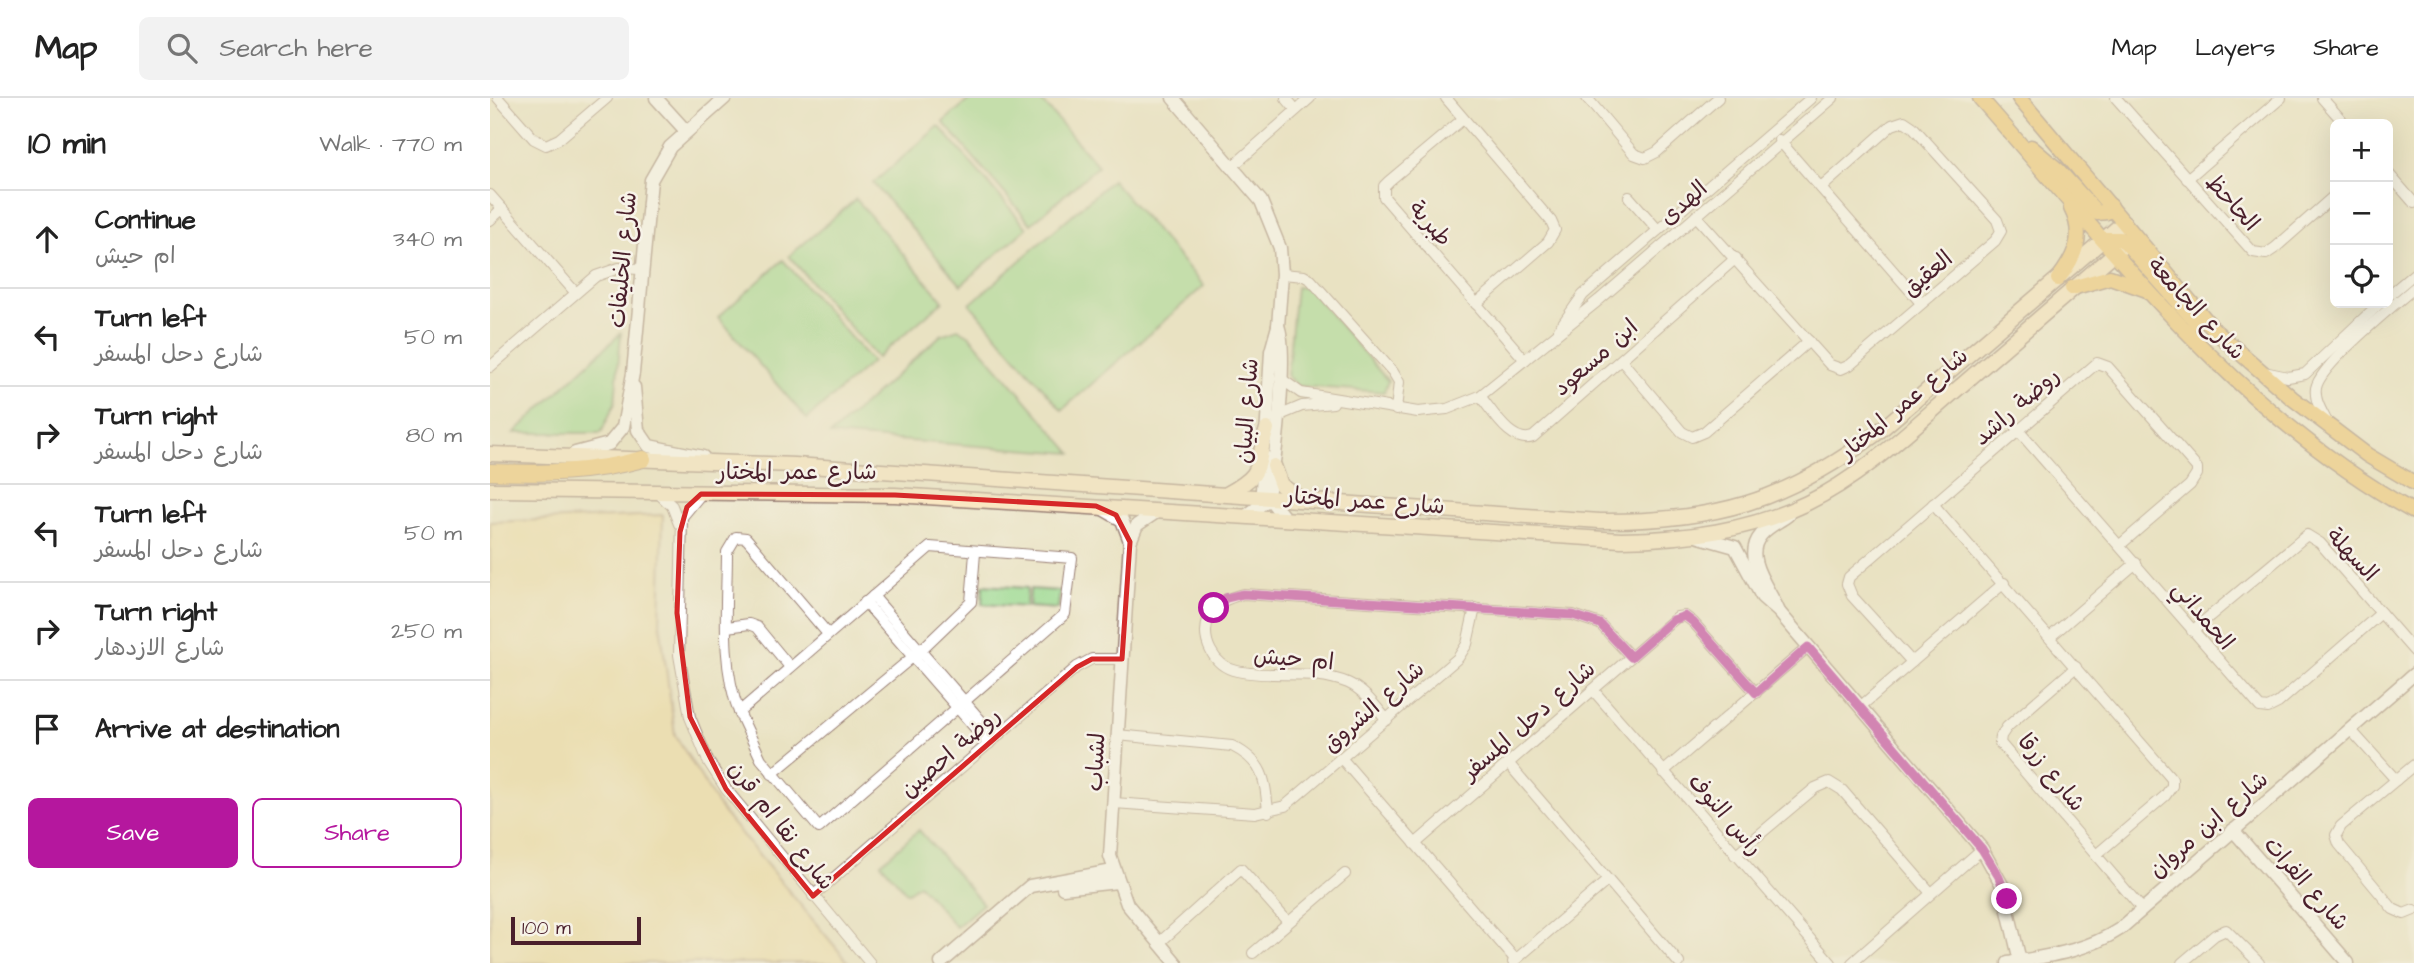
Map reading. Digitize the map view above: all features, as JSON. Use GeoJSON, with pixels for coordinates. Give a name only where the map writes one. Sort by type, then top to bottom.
{"type":"FeatureCollection","features":[{"type":"Feature","properties":{"kind":"highway"},"geometry":{"type":"LineString","coordinates":[[490,472],[573,472],[608,468],[643,459]]}},
{"type":"Feature","properties":{"kind":"main road","name":"شارع الجامعة"},"geometry":{"type":"LineString","coordinates":[[1980,98],[2104,239],[2126,243],[2258,370],[2367,455],[2414,483]]}},
{"type":"Feature","properties":{"kind":"main road","name":"شارع الجامعة"},"geometry":{"type":"LineString","coordinates":[[2019,98],[2124,222],[2126,243],[2148,291],[2206,355],[2276,418],[2326,457],[2414,512]]}},
{"type":"Feature","properties":{"kind":"main road"},"geometry":{"type":"LineString","coordinates":[[2017,140],[2040,153],[2097,213],[2107,212],[2111,206]]}},
{"type":"Feature","properties":{"kind":"main road"},"geometry":{"type":"LineString","coordinates":[[2057,279],[2074,253],[2079,234],[2066,197]]}},
{"type":"Feature","properties":{"kind":"main road","name":"شارع عمر المختار"},"geometry":{"type":"LineString","coordinates":[[490,454],[728,462],[1601,521],[1684,518],[1736,508],[1793,486],[1858,447],[2124,222]]}},
{"type":"Feature","properties":{"kind":"main road","name":"شارع عمر المختار"},"geometry":{"type":"LineString","coordinates":[[490,490],[895,495],[1162,509],[1621,540],[1696,536],[1748,525],[1794,509],[1821,496],[1877,457],[2126,243]]}},
{"type":"Feature","properties":{"kind":"main road"},"geometry":{"type":"LineString","coordinates":[[2072,288],[2110,278],[2148,291]]}},
{"type":"Feature","properties":{"kind":"main road"},"geometry":{"type":"LineString","coordinates":[[1225,495],[1255,476],[1267,429]]}},
{"type":"Feature","properties":{"kind":"main road"},"geometry":{"type":"LineString","coordinates":[[1274,466],[1283,487],[1293,496],[1308,500]]}},
{"type":"Feature","properties":{"kind":"street"},"geometry":{"type":"LineString","coordinates":[[498,98],[534,139],[546,145],[559,139],[607,98]]}},
{"type":"Feature","properties":{"kind":"street"},"geometry":{"type":"LineString","coordinates":[[656,98],[686,131]]}},
{"type":"Feature","properties":{"kind":"street","name":"شارع الخليفات"},"geometry":{"type":"LineString","coordinates":[[564,455],[599,449],[617,438],[624,427],[633,373],[640,268],[651,180],[670,147],[725,98]]}},
{"type":"Feature","properties":{"kind":"street","name":"شارع البيان"},"geometry":{"type":"LineString","coordinates":[[1173,98],[1268,213],[1280,248],[1282,274],[1278,326],[1271,351],[1261,487],[1267,498]]}},
{"type":"Feature","properties":{"kind":"street"},"geometry":{"type":"LineString","coordinates":[[1286,98],[1296,110]]}},
{"type":"Feature","properties":{"kind":"street"},"geometry":{"type":"LineString","coordinates":[[1232,167],[1310,98]]}},
{"type":"Feature","properties":{"kind":"street"},"geometry":{"type":"LineString","coordinates":[[1446,98],[1551,221],[1555,230],[1548,242],[1476,304]]}},
{"type":"Feature","properties":{"kind":"street"},"geometry":{"type":"LineString","coordinates":[[1587,98],[1634,153],[1645,158],[1657,152],[1718,98]]}},
{"type":"Feature","properties":{"kind":"street","name":"الهدى"},"geometry":{"type":"LineString","coordinates":[[1557,333],[1577,302],[1605,276],[1811,98]]}},
{"type":"Feature","properties":{"kind":"street","name":"الهدى"},"geometry":{"type":"LineString","coordinates":[[1280,378],[1301,393],[1396,410],[1433,411],[1480,396],[1615,287],[1833,98]]}},
{"type":"Feature","properties":{"kind":"street","name":"الجاحظ"},"geometry":{"type":"LineString","coordinates":[[2116,98],[2246,245],[2259,255],[2275,248],[2330,199]]}},
{"type":"Feature","properties":{"kind":"street"},"geometry":{"type":"LineString","coordinates":[[2187,179],[2281,98]]}},
{"type":"Feature","properties":{"kind":"street"},"geometry":{"type":"LineString","coordinates":[[2322,98],[2341,119]]}},
{"type":"Feature","properties":{"kind":"street","name":"طبرية"},"geometry":{"type":"LineString","coordinates":[[1463,119],[1390,181],[1382,192],[1387,202],[1525,360]]}},
{"type":"Feature","properties":{"kind":"street","name":"العقيق"},"geometry":{"type":"LineString","coordinates":[[1696,216],[1830,365],[1845,368],[1997,239],[2001,228],[1997,220],[1913,127],[1904,121],[1892,125],[1821,188]]}},
{"type":"Feature","properties":{"kind":"street"},"geometry":{"type":"LineString","coordinates":[[1772,132],[1921,303]]}},
{"type":"Feature","properties":{"kind":"street"},"geometry":{"type":"LineString","coordinates":[[2393,179],[2414,202]]}},
{"type":"Feature","properties":{"kind":"street"},"geometry":{"type":"LineString","coordinates":[[490,195],[575,292]]}},
{"type":"Feature","properties":{"kind":"street"},"geometry":{"type":"LineString","coordinates":[[1629,197],[1658,230]]}},
{"type":"Feature","properties":{"kind":"street"},"geometry":{"type":"LineString","coordinates":[[490,220],[502,209]]}},
{"type":"Feature","properties":{"kind":"street","name":"ابن مسعود"},"geometry":{"type":"LineString","coordinates":[[1480,396],[1513,435],[1527,439],[1622,360],[1736,258]]}},
{"type":"Feature","properties":{"kind":"street"},"geometry":{"type":"LineString","coordinates":[[490,367],[575,292],[607,270],[640,268]]}},
{"type":"Feature","properties":{"kind":"street"},"geometry":{"type":"LineString","coordinates":[[1282,274],[1304,276],[1311,280],[1393,372],[1399,382],[1396,410]]}},
{"type":"Feature","properties":{"kind":"street"},"geometry":{"type":"LineString","coordinates":[[2393,292],[2414,274]]}},
{"type":"Feature","properties":{"kind":"street"},"geometry":{"type":"LineString","coordinates":[[1605,276],[1615,287]]}},
{"type":"Feature","properties":{"kind":"street"},"geometry":{"type":"LineString","coordinates":[[2330,427],[2316,395],[2321,377],[2359,336],[2414,288]]}},
{"type":"Feature","properties":{"kind":"street"},"geometry":{"type":"LineString","coordinates":[[2258,370],[2288,377],[2305,374],[2375,308]]}},
{"type":"Feature","properties":{"kind":"street","name":"شارع البيان"},"geometry":{"type":"LineString","coordinates":[[1267,498],[1274,466],[1278,416],[1282,341],[1278,326]]}},
{"type":"Feature","properties":{"kind":"street"},"geometry":{"type":"LineString","coordinates":[[1622,360],[1682,432],[1692,438],[1704,432],[1809,341]]}},
{"type":"Feature","properties":{"kind":"street","name":"روضة راشد"},"geometry":{"type":"LineString","coordinates":[[1912,662],[1852,596],[1847,584],[1853,571],[2092,366],[2101,363],[2108,367],[2197,468],[2194,480],[2120,545]]}},
{"type":"Feature","properties":{"kind":"street","name":"شارع الخليفات"},"geometry":{"type":"LineString","coordinates":[[633,373],[638,430],[649,446],[728,462]]}},
{"type":"Feature","properties":{"kind":"street","name":"الهدى"},"geometry":{"type":"LineString","coordinates":[[1278,416],[1302,406],[1347,402]]}},
{"type":"Feature","properties":{"kind":"street","name":"الحمداني"},"geometry":{"type":"LineString","coordinates":[[2017,429],[2136,563],[2255,704],[2268,708],[2381,613]]}},
{"type":"Feature","properties":{"kind":"street","name":"شارع نقا ام قرن"},"geometry":{"type":"LineString","coordinates":[[657,492],[672,506],[680,532]]}},
{"type":"Feature","properties":{"kind":"street","name":"شارع نقا ام قرن"},"geometry":{"type":"LineString","coordinates":[[701,494],[681,517],[680,532],[678,655],[690,717],[721,782],[870,963]]}},
{"type":"Feature","properties":{"kind":"street"},"geometry":{"type":"LineString","coordinates":[[1247,515],[1259,508],[1267,498],[1284,517]]}},
{"type":"Feature","properties":{"kind":"street"},"geometry":{"type":"LineString","coordinates":[[1933,503],[2172,779],[2172,786],[2165,796],[2096,855]]}},
{"type":"Feature","properties":{"kind":"street"},"geometry":{"type":"LineString","coordinates":[[1096,506],[1112,512],[1122,520],[1130,542]]}},
{"type":"Feature","properties":{"kind":"street"},"geometry":{"type":"LineString","coordinates":[[1130,542],[1137,525],[1162,509]]}},
{"type":"Feature","properties":{"kind":"street"},"geometry":{"type":"LineString","coordinates":[[1779,612],[1759,572],[1754,552],[1762,533],[1794,509]]}},
{"type":"Feature","properties":{"kind":"street","name":"السهلة"},"geometry":{"type":"LineString","coordinates":[[2192,631],[2307,535],[2320,543],[2414,651]]}},
{"type":"Feature","properties":{"kind":"street"},"geometry":{"type":"LineString","coordinates":[[739,712],[930,547],[975,553],[1072,558],[1065,614],[819,828],[761,759],[739,712],[730,674],[727,627],[727,552],[730,542],[741,536],[746,538],[828,634]]}},
{"type":"Feature","properties":{"kind":"street"},"geometry":{"type":"LineString","coordinates":[[1696,536],[1735,547],[1762,597],[1779,612],[1982,849],[2002,885],[2014,962]]}},
{"type":"Feature","properties":{"kind":"street","name":"لشباب"},"geometry":{"type":"LineString","coordinates":[[1130,542],[1110,856],[1115,877],[1127,904],[1176,963]]}},
{"type":"Feature","properties":{"kind":"street"},"geometry":{"type":"LineString","coordinates":[[772,774],[917,653],[971,603],[975,553]]}},
{"type":"Feature","properties":{"kind":"street"},"geometry":{"type":"LineString","coordinates":[[2050,637],[2136,563]]}},
{"type":"Feature","properties":{"kind":"street"},"geometry":{"type":"LineString","coordinates":[[1860,707],[2004,583]]}},
{"type":"Feature","properties":{"kind":"street","name":"ام حيش"},"geometry":{"type":"LineString","coordinates":[[1387,720],[1360,690],[1338,680],[1324,676],[1237,672],[1221,664],[1206,641],[1206,627],[1214,608],[1226,598],[1243,594],[1475,608],[1585,618],[1603,626],[1631,657]]}},
{"type":"Feature","properties":{"kind":"street"},"geometry":{"type":"LineString","coordinates":[[869,599],[993,741]]}},
{"type":"Feature","properties":{"kind":"street","name":"شارع الشروق"},"geometry":{"type":"LineString","coordinates":[[1268,812],[1293,801],[1463,651],[1475,608]]}},
{"type":"Feature","properties":{"kind":"street","name":"شارع دحل المسفر"},"geometry":{"type":"LineString","coordinates":[[1415,844],[1673,620],[1685,616],[1693,622],[1756,693]]}},
{"type":"Feature","properties":{"kind":"street"},"geometry":{"type":"LineString","coordinates":[[727,627],[749,624],[757,627],[790,667]]}},
{"type":"Feature","properties":{"kind":"street"},"geometry":{"type":"LineString","coordinates":[[1663,772],[1808,647]]}},
{"type":"Feature","properties":{"kind":"street","name":"روضة احصين"},"geometry":{"type":"LineString","coordinates":[[813,896],[1077,667],[1092,659],[1122,659]]}},
{"type":"Feature","properties":{"kind":"street","name":"شارع زرقا"},"geometry":{"type":"LineString","coordinates":[[2076,667],[2007,727],[2000,743],[2142,909]]}},
{"type":"Feature","properties":{"kind":"street","name":"شارع ابن مروان"},"geometry":{"type":"LineString","coordinates":[[2014,962],[2089,946],[2120,929],[2414,674]]}},
{"type":"Feature","properties":{"kind":"street","name":"رأس النوف"},"geometry":{"type":"LineString","coordinates":[[1593,690],[1831,963]]}},
{"type":"Feature","properties":{"kind":"street"},"geometry":{"type":"LineString","coordinates":[[2350,729],[2396,780]]}},
{"type":"Feature","properties":{"kind":"street"},"geometry":{"type":"LineString","coordinates":[[1114,803],[1268,812],[1265,777],[1253,760],[1232,746],[1117,734]]}},
{"type":"Feature","properties":{"kind":"street"},"geometry":{"type":"LineString","coordinates":[[1342,759],[1513,961],[1608,880]]}},
{"type":"Feature","properties":{"kind":"street"},"geometry":{"type":"LineString","coordinates":[[1508,763],[1679,963]]}},
{"type":"Feature","properties":{"kind":"street"},"geometry":{"type":"LineString","coordinates":[[2414,765],[2342,826],[2336,839],[2393,909],[2404,914],[2414,910]]}},
{"type":"Feature","properties":{"kind":"street"},"geometry":{"type":"LineString","coordinates":[[1735,855],[1815,788],[1829,782],[1842,790],[1931,892]]}},
{"type":"Feature","properties":{"kind":"street","name":"شارع الفرات"},"geometry":{"type":"LineString","coordinates":[[2233,830],[2348,963]]}},
{"type":"Feature","properties":{"kind":"street"},"geometry":{"type":"LineString","coordinates":[[1852,963],[1982,849]]}},
{"type":"Feature","properties":{"kind":"street"},"geometry":{"type":"LineString","coordinates":[[1159,943],[1241,869],[1288,922]]}},
{"type":"Feature","properties":{"kind":"street"},"geometry":{"type":"LineString","coordinates":[[1253,953],[1345,874]]}},
{"type":"Feature","properties":{"kind":"street"},"geometry":{"type":"LineString","coordinates":[[941,963],[1030,886],[1115,877]]}},
{"type":"Feature","properties":{"kind":"street"},"geometry":{"type":"LineString","coordinates":[[953,963],[1033,893],[1115,877]]}},
{"type":"Feature","properties":{"kind":"street"},"geometry":{"type":"LineString","coordinates":[[2182,963],[2226,930],[2259,963]]}},
{"type":"Feature","properties":{"kind":"highlighted area"},"geometry":{"type":"Polygon","coordinates":[[[701,494],[895,495],[1096,506],[1116,515],[1130,542],[1122,659],[1092,659],[1077,667],[813,896],[726,789],[690,717],[677,613],[680,532],[687,507],[701,494]]]}},
{"type":"Feature","properties":{"kind":"green space"},"geometry":{"type":"Polygon","coordinates":[[[971,98],[1039,98],[1098,166],[1031,224],[943,122],[971,98]]]}},
{"type":"Feature","properties":{"kind":"green space"},"geometry":{"type":"Polygon","coordinates":[[[939,126],[1027,228],[961,285],[873,183],[939,126]]]}},
{"type":"Feature","properties":{"kind":"green space"},"geometry":{"type":"Polygon","coordinates":[[[1112,180],[1204,286],[1062,410],[970,304],[1112,180]]]}},
{"type":"Feature","properties":{"kind":"green space"},"geometry":{"type":"Polygon","coordinates":[[[856,199],[943,301],[877,358],[789,256],[856,199]]]}},
{"type":"Feature","properties":{"kind":"green space"},"geometry":{"type":"Polygon","coordinates":[[[783,260],[872,362],[807,419],[718,317],[783,260]]]}},
{"type":"Feature","properties":{"kind":"green space"},"geometry":{"type":"Polygon","coordinates":[[[1296,287],[1308,288],[1388,381],[1384,392],[1297,386],[1287,376],[1296,287]]]}},
{"type":"Feature","properties":{"kind":"green space"},"geometry":{"type":"Polygon","coordinates":[[[958,329],[970,336],[1072,453],[830,435],[941,335],[958,329]]]}},
{"type":"Feature","properties":{"kind":"green space"},"geometry":{"type":"Polygon","coordinates":[[[621,333],[615,403],[601,433],[514,433],[621,333]]]}},
{"type":"Feature","properties":{"kind":"green space"},"geometry":{"type":"Polygon","coordinates":[[[983,585],[1027,588],[1026,607],[982,604],[983,585]]]}},
{"type":"Feature","properties":{"kind":"green space"},"geometry":{"type":"Polygon","coordinates":[[[1030,589],[1060,591],[1058,609],[1029,607],[1030,589]]]}},
{"type":"Feature","properties":{"kind":"green space"},"geometry":{"type":"Polygon","coordinates":[[[919,830],[983,904],[956,927],[919,884],[907,893],[881,863],[919,830]]]}},
{"type":"Feature","properties":{"kind":"sand"},"geometry":{"type":"Polygon","coordinates":[[[663,515],[660,623],[675,735],[721,810],[849,963],[490,963],[490,522],[663,515]]]}},
{"type":"Feature","properties":{"kind":"route"},"geometry":{"type":"LineString","coordinates":[[1214,608],[1226,598],[1243,594],[1573,615],[1603,626],[1631,657],[1673,620],[1685,616],[1756,693],[1808,647],[1982,849],[1993,865],[2007,899]]}}]}
